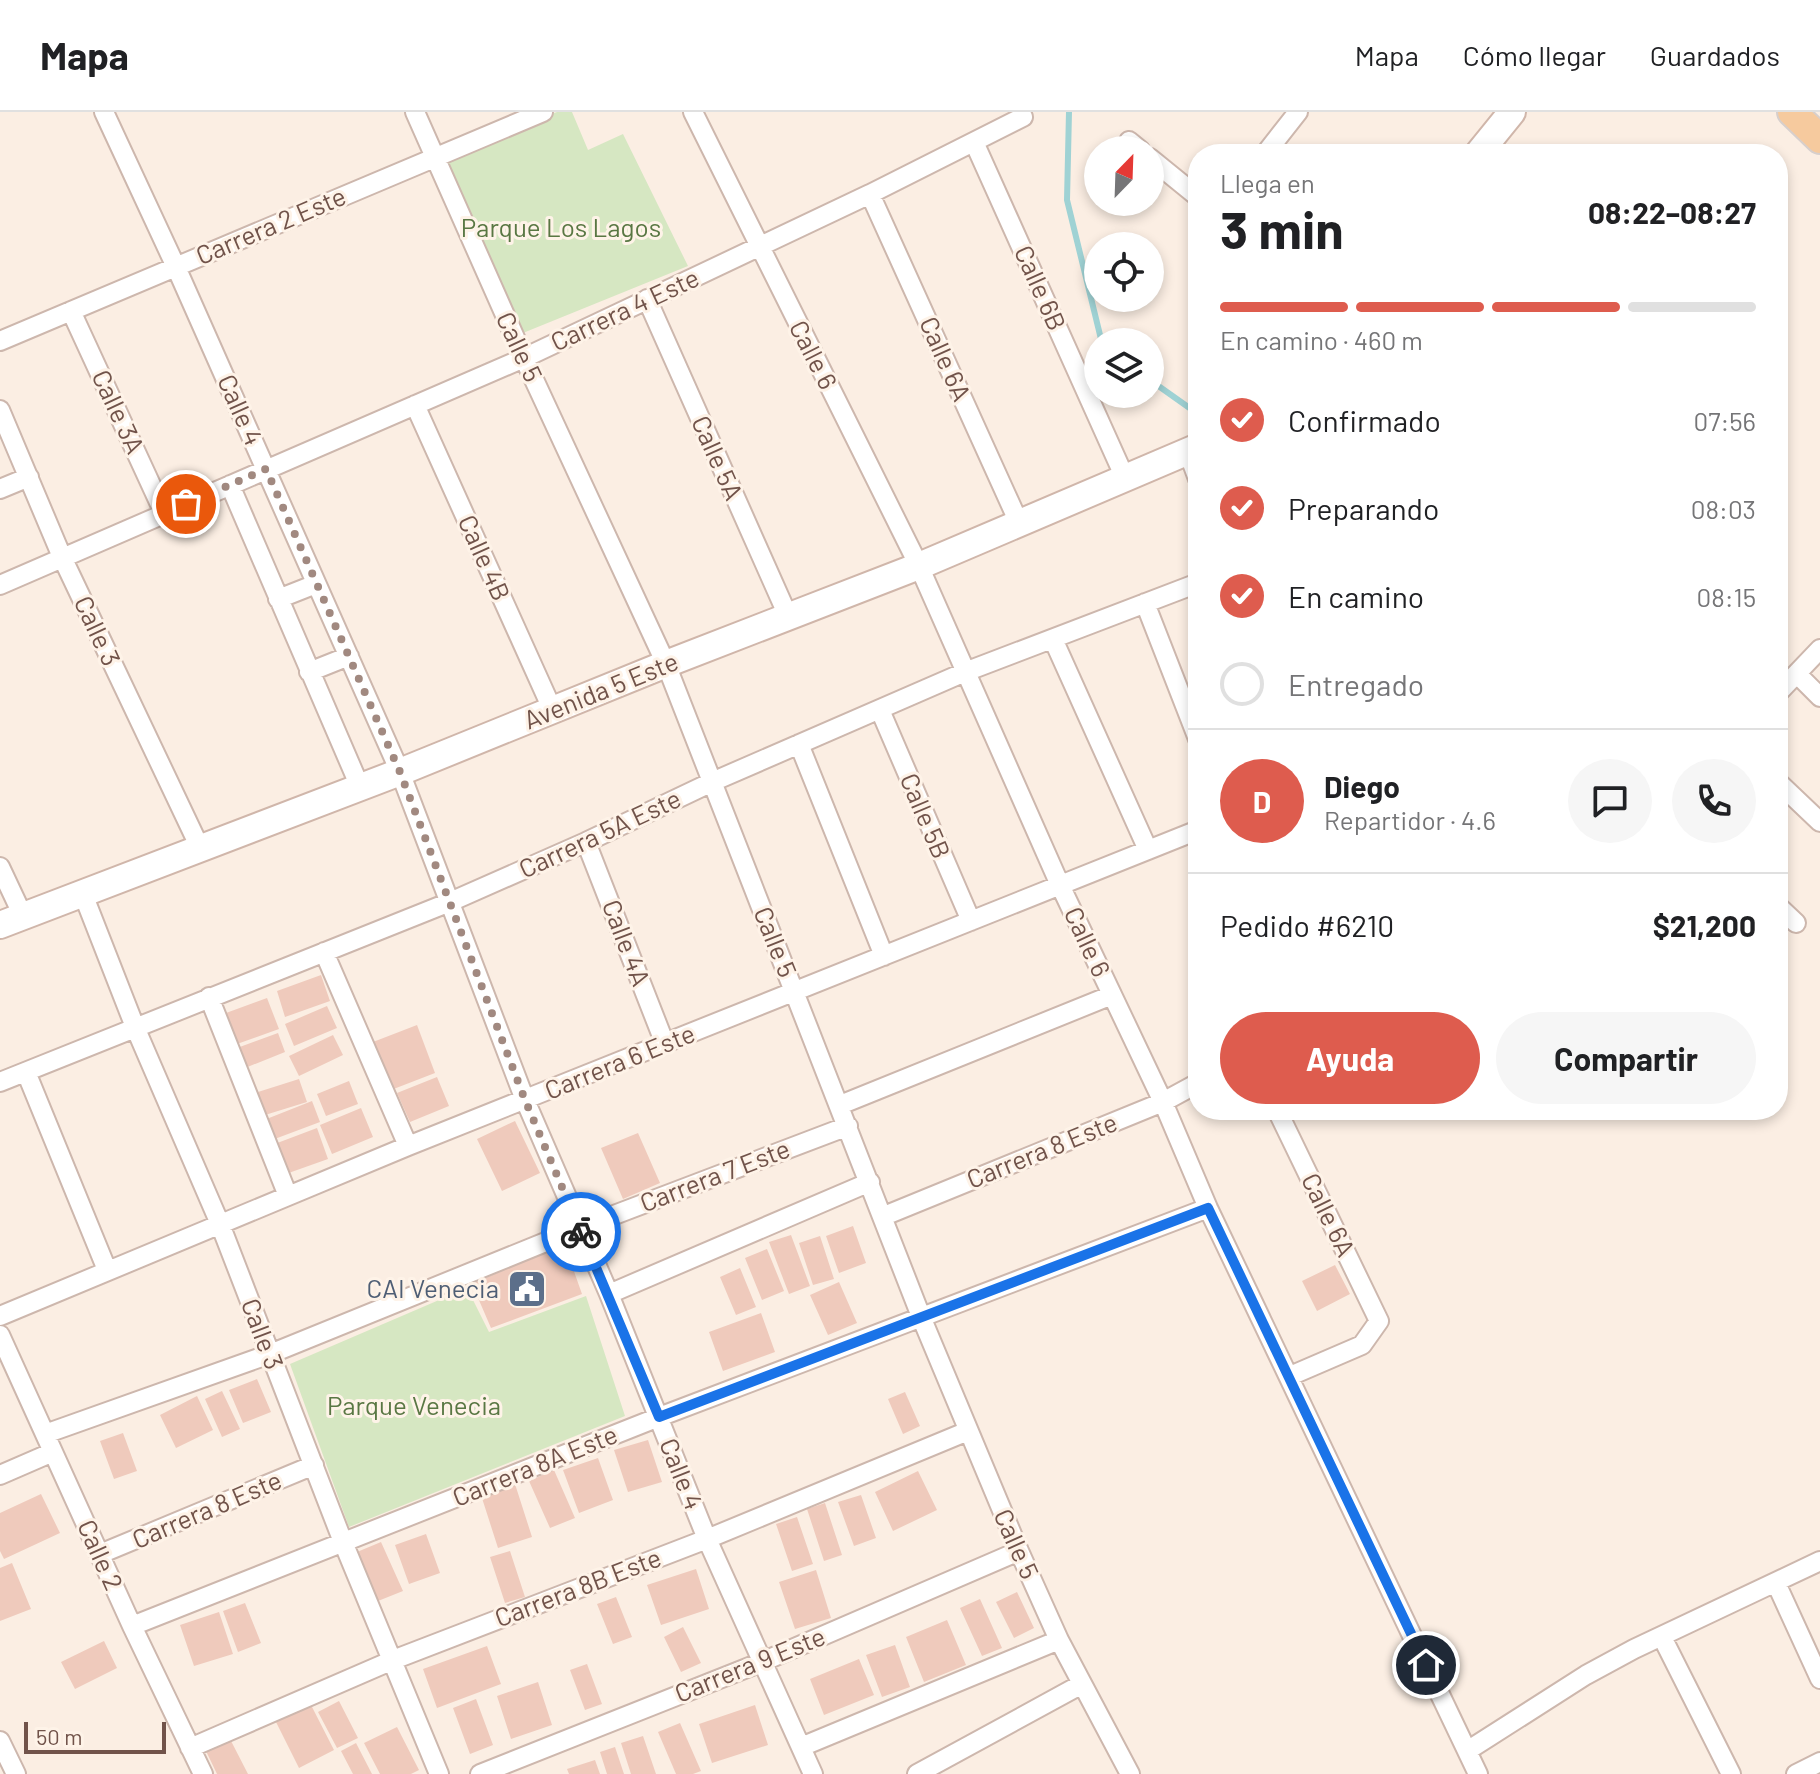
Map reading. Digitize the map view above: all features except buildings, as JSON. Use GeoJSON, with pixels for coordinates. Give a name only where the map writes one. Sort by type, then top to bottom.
{"type":"FeatureCollection","features":[{"type":"Feature","properties":{"kind":"main road"},"geometry":{"type":"LineString","coordinates":[[1486,144],[1512,112]]}},
{"type":"Feature","properties":{"kind":"main road"},"geometry":{"type":"LineString","coordinates":[[1792,112],[1820,139]]}},
{"type":"Feature","properties":{"kind":"main road","name":"Avenida 5 Este"},"geometry":{"type":"LineString","coordinates":[[11,921],[201,850],[919,566],[1188,452]]}},
{"type":"Feature","properties":{"kind":"street","name":"Calle 4"},"geometry":{"type":"LineString","coordinates":[[104,112],[400,772],[525,1100],[609,1294],[707,1539],[813,1774]]}},
{"type":"Feature","properties":{"kind":"street","name":"Calle 5"},"geometry":{"type":"LineString","coordinates":[[415,112],[524,358],[666,664],[922,1319],[1019,1551],[1059,1640],[1130,1774]]}},
{"type":"Feature","properties":{"kind":"street","name":"Carrera 2 Este"},"geometry":{"type":"LineString","coordinates":[[0,341],[543,112]]}},
{"type":"Feature","properties":{"kind":"street","name":"Calle 6"},"geometry":{"type":"LineString","coordinates":[[693,112],[919,566],[1060,885],[1163,1102],[1208,1208],[1478,1774]]}},
{"type":"Feature","properties":{"kind":"street"},"geometry":{"type":"LineString","coordinates":[[1271,144],[1287,116]]}},
{"type":"Feature","properties":{"kind":"street","name":"Carrera 4 Este"},"geometry":{"type":"LineString","coordinates":[[0,585],[524,358],[870,194],[1023,117]]}},
{"type":"Feature","properties":{"kind":"street","name":"Calle 6B"},"geometry":{"type":"LineString","coordinates":[[974,142],[1125,478]]}},
{"type":"Feature","properties":{"kind":"street"},"geometry":{"type":"LineString","coordinates":[[1164,169],[1188,189]]}},
{"type":"Feature","properties":{"kind":"street","name":"Calle 6A"},"geometry":{"type":"LineString","coordinates":[[870,194],[1019,523]]}},
{"type":"Feature","properties":{"kind":"street","name":"Calle 5A"},"geometry":{"type":"LineString","coordinates":[[647,299],[788,616]]}},
{"type":"Feature","properties":{"kind":"street","name":"Calle 3A"},"geometry":{"type":"LineString","coordinates":[[71,311],[164,513]]}},
{"type":"Feature","properties":{"kind":"street","name":"Calle 4B"},"geometry":{"type":"LineString","coordinates":[[415,405],[553,711]]}},
{"type":"Feature","properties":{"kind":"street","name":"Calle 3"},"geometry":{"type":"LineString","coordinates":[[0,410],[62,557],[201,850]]}},
{"type":"Feature","properties":{"kind":"street"},"geometry":{"type":"LineString","coordinates":[[0,489],[29,477]]}},
{"type":"Feature","properties":{"kind":"street","name":"Calle 4"},"geometry":{"type":"LineString","coordinates":[[230,485],[360,787]]}},
{"type":"Feature","properties":{"kind":"street"},"geometry":{"type":"LineString","coordinates":[[278,599],[316,584]]}},
{"type":"Feature","properties":{"kind":"street","name":"Carrera 5A Este"},"geometry":{"type":"LineString","coordinates":[[0,1082],[450,902],[712,782],[965,672],[1188,587]]}},
{"type":"Feature","properties":{"kind":"street"},"geometry":{"type":"LineString","coordinates":[[1145,603],[1188,713]]}},
{"type":"Feature","properties":{"kind":"street"},"geometry":{"type":"LineString","coordinates":[[1053,639],[1148,850]]}},
{"type":"Feature","properties":{"kind":"street"},"geometry":{"type":"LineString","coordinates":[[1788,683],[1820,649]]}},
{"type":"Feature","properties":{"kind":"street"},"geometry":{"type":"LineString","coordinates":[[309,672],[349,656]]}},
{"type":"Feature","properties":{"kind":"street"},"geometry":{"type":"LineString","coordinates":[[1797,674],[1820,697]]}},
{"type":"Feature","properties":{"kind":"street","name":"Calle 5B"},"geometry":{"type":"LineString","coordinates":[[880,710],[971,921]]}},
{"type":"Feature","properties":{"kind":"street"},"geometry":{"type":"LineString","coordinates":[[799,744],[884,956]]}},
{"type":"Feature","properties":{"kind":"street"},"geometry":{"type":"LineString","coordinates":[[1788,792],[1820,822]]}},
{"type":"Feature","properties":{"kind":"street","name":"Carrera 6 Este"},"geometry":{"type":"LineString","coordinates":[[0,1316],[408,1146],[1188,834]]}},
{"type":"Feature","properties":{"kind":"street","name":"Calle 4A"},"geometry":{"type":"LineString","coordinates":[[586,842],[665,1044]]}},
{"type":"Feature","properties":{"kind":"street"},"geometry":{"type":"LineString","coordinates":[[0,867],[11,921]]}},
{"type":"Feature","properties":{"kind":"street","name":"Calle 3"},"geometry":{"type":"LineString","coordinates":[[83,894],[135,1027],[220,1224],[343,1542],[439,1774]]}},
{"type":"Feature","properties":{"kind":"street"},"geometry":{"type":"LineString","coordinates":[[1788,915],[1796,923]]}},
{"type":"Feature","properties":{"kind":"street"},"geometry":{"type":"LineString","coordinates":[[324,952],[408,1146]]}},
{"type":"Feature","properties":{"kind":"street"},"geometry":{"type":"LineString","coordinates":[[840,1105],[1112,995]]}},
{"type":"Feature","properties":{"kind":"street"},"geometry":{"type":"LineString","coordinates":[[209,997],[288,1196]]}},
{"type":"Feature","properties":{"kind":"street"},"geometry":{"type":"LineString","coordinates":[[26,1072],[107,1270]]}},
{"type":"Feature","properties":{"kind":"street","name":"Carrera 8 Este"},"geometry":{"type":"LineString","coordinates":[[884,1216],[1163,1102],[1188,1088]]}},
{"type":"Feature","properties":{"kind":"street","name":"Calle 6A"},"geometry":{"type":"LineString","coordinates":[[1282,1120],[1379,1321],[1362,1345],[1290,1376]]}},
{"type":"Feature","properties":{"kind":"street","name":"Carrera 7 Este"},"geometry":{"type":"LineString","coordinates":[[45,1434],[270,1354],[580,1228],[848,1126]]}},
{"type":"Feature","properties":{"kind":"street"},"geometry":{"type":"LineString","coordinates":[[609,1294],[870,1182]]}},
{"type":"Feature","properties":{"kind":"street","name":"Carrera 8A Este"},"geometry":{"type":"LineString","coordinates":[[132,1626],[659,1417],[1208,1208]]}},
{"type":"Feature","properties":{"kind":"street","name":"Calle 2"},"geometry":{"type":"LineString","coordinates":[[0,1335],[203,1774]]}},
{"type":"Feature","properties":{"kind":"street","name":"Carrera 8B Este"},"geometry":{"type":"LineString","coordinates":[[190,1748],[393,1660],[707,1539],[968,1431]]}},
{"type":"Feature","properties":{"kind":"street"},"geometry":{"type":"LineString","coordinates":[[0,1475],[53,1452]]}},
{"type":"Feature","properties":{"kind":"street","name":"Carrera 8 Este"},"geometry":{"type":"LineString","coordinates":[[100,1554],[314,1465]]}},
{"type":"Feature","properties":{"kind":"street","name":"Carrera 9 Este"},"geometry":{"type":"LineString","coordinates":[[480,1774],[762,1662],[1019,1551]]}},
{"type":"Feature","properties":{"kind":"street"},"geometry":{"type":"LineString","coordinates":[[1467,1751],[1586,1675],[1820,1561]]}},
{"type":"Feature","properties":{"kind":"street"},"geometry":{"type":"LineString","coordinates":[[1776,1583],[1820,1679]]}},
{"type":"Feature","properties":{"kind":"street"},"geometry":{"type":"LineString","coordinates":[[1662,1637],[1731,1774]]}},
{"type":"Feature","properties":{"kind":"street"},"geometry":{"type":"LineString","coordinates":[[801,1747],[1059,1640]]}},
{"type":"Feature","properties":{"kind":"street"},"geometry":{"type":"LineString","coordinates":[[917,1774],[1082,1684]]}},
{"type":"Feature","properties":{"kind":"street"},"geometry":{"type":"LineString","coordinates":[[0,1741],[16,1774]]}},
{"type":"Feature","properties":{"kind":"street"},"geometry":{"type":"LineString","coordinates":[[1796,1774],[1820,1762]]}},
{"type":"Feature","properties":{"kind":"green space","name":"Parque Los Lagos"},"geometry":{"type":"Polygon","coordinates":[[[557,112],[572,112],[588,150],[623,134],[688,266],[518,335],[440,159],[557,112]]]}},
{"type":"Feature","properties":{"kind":"green space","name":"Parque Venecia"},"geometry":{"type":"Polygon","coordinates":[[[467,1288],[489,1332],[586,1296],[625,1416],[349,1527],[290,1364],[467,1288]]]}},
{"type":"Feature","properties":{"kind":"waterway"},"geometry":{"type":"LineString","coordinates":[[1069,112],[1067,200],[1098,328]]}},
{"type":"Feature","properties":{"kind":"waterway"},"geometry":{"type":"LineString","coordinates":[[1164,390],[1188,407]]}},
{"type":"Feature","properties":{"kind":"way so far"},"geometry":{"type":"LineString","coordinates":[[186,504],[266,469],[400,772],[525,1100],[581,1232]]}},
{"type":"Feature","properties":{"kind":"place","name":"CAI Venecia"},"geometry":{"type":"Point","coordinates":[527,1289]}},
{"type":"Feature","properties":{"kind":"route"},"geometry":{"type":"LineString","coordinates":[[581,1232],[659,1417],[1208,1208],[1426,1665]]}}]}
